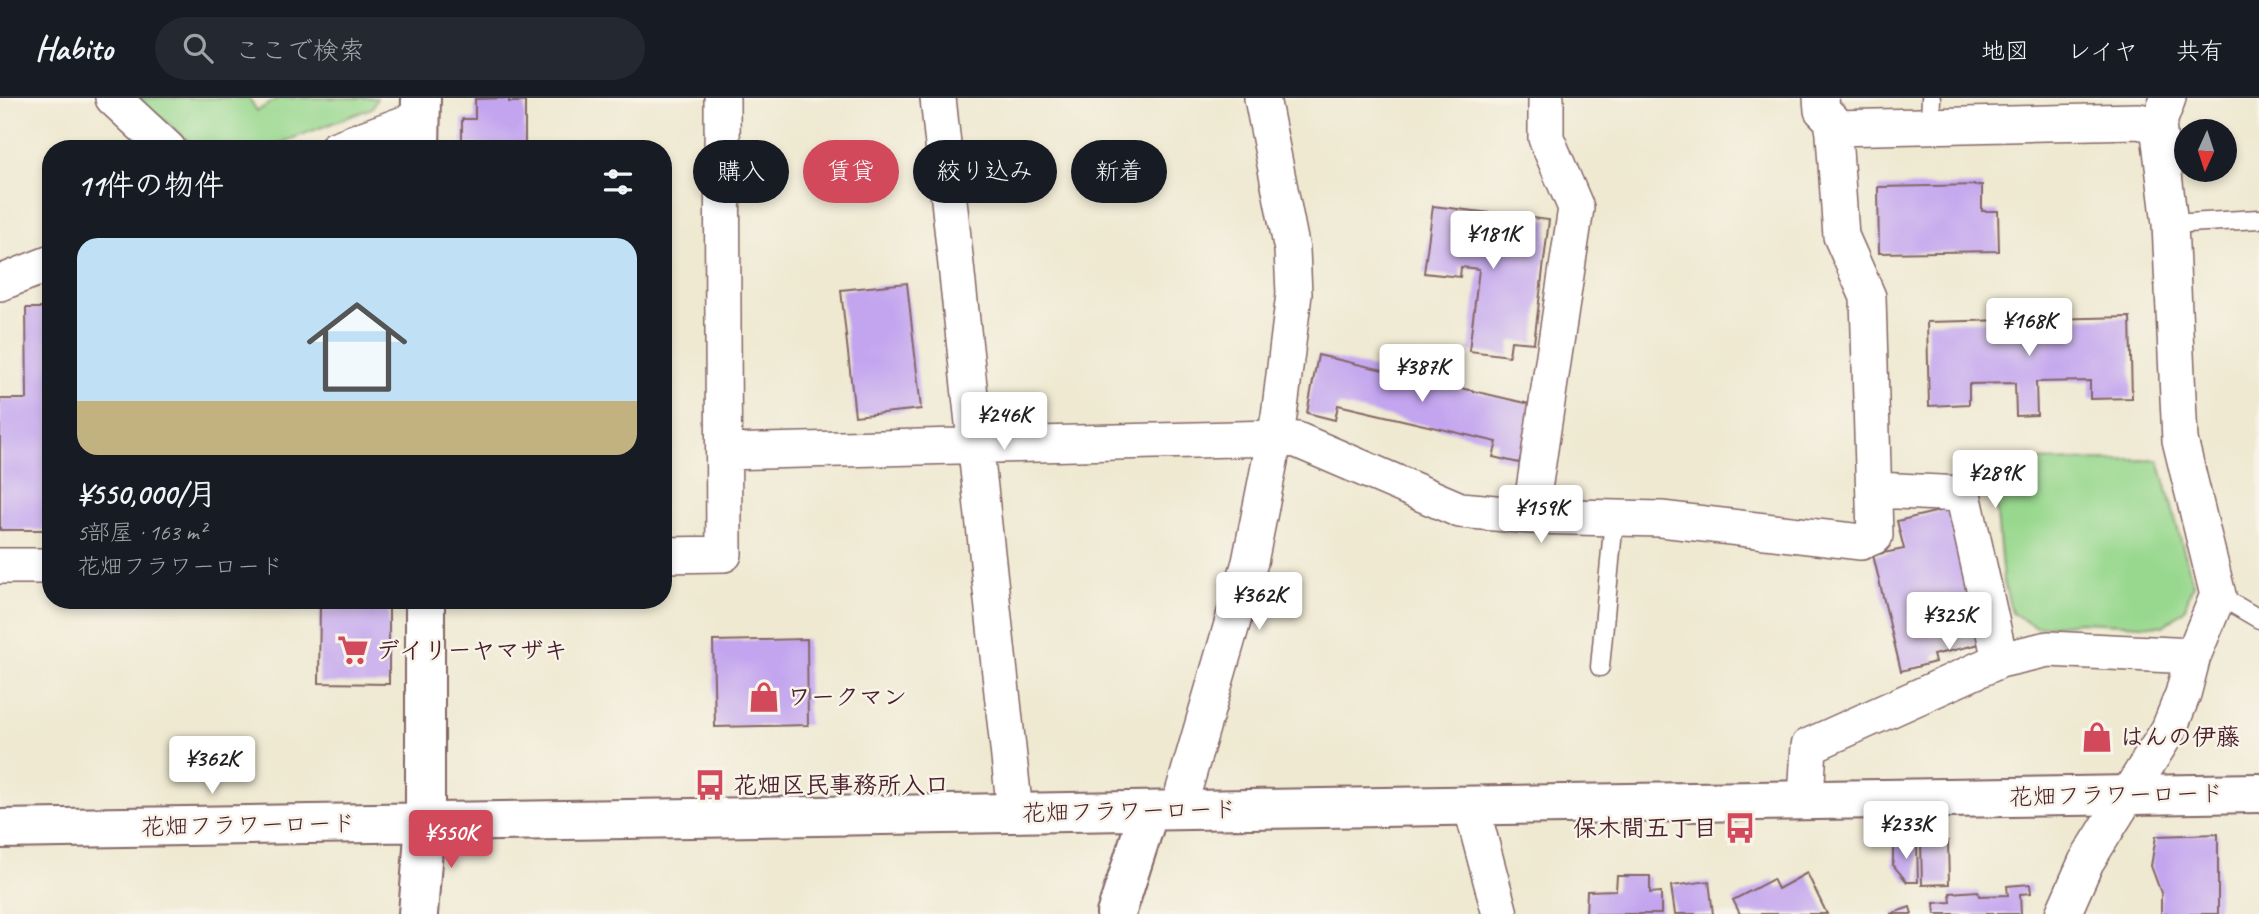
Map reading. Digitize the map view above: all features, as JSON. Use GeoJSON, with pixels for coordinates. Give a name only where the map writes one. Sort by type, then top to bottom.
{"type":"FeatureCollection","features":[{"type":"Feature","properties":{"kind":"street"},"geometry":{"type":"LineString","coordinates":[[113,98],[158,140]]}},
{"type":"Feature","properties":{"kind":"street"},"geometry":{"type":"LineString","coordinates":[[672,555],[724,554],[722,98]]}},
{"type":"Feature","properties":{"kind":"street"},"geometry":{"type":"LineString","coordinates":[[938,98],[1015,813]]}},
{"type":"Feature","properties":{"kind":"street"},"geometry":{"type":"LineString","coordinates":[[1116,914],[1163,810],[1250,562],[1274,438],[1294,294],[1292,250],[1262,98]]}},
{"type":"Feature","properties":{"kind":"street"},"geometry":{"type":"LineString","coordinates":[[1530,516],[1576,208],[1546,138],[1546,98]]}},
{"type":"Feature","properties":{"kind":"street"},"geometry":{"type":"LineString","coordinates":[[724,453],[1274,438],[1297,440],[1460,510],[1530,516],[1661,519],[1861,542],[1875,536],[1868,297],[1841,236],[1827,113],[1931,111],[2138,121],[2163,111],[2180,440],[2218,595],[2193,656],[2183,694],[2169,729],[2085,862],[2063,914]]}},
{"type":"Feature","properties":{"kind":"street"},"geometry":{"type":"LineString","coordinates":[[363,140],[420,121]]}},
{"type":"Feature","properties":{"kind":"street"},"geometry":{"type":"LineString","coordinates":[[0,283],[42,266]]}},
{"type":"Feature","properties":{"kind":"street"},"geometry":{"type":"LineString","coordinates":[[1875,490],[1963,494],[2000,660]]}},
{"type":"Feature","properties":{"kind":"street"},"geometry":{"type":"LineString","coordinates":[[0,566],[42,566]]}},
{"type":"Feature","properties":{"kind":"street"},"geometry":{"type":"LineString","coordinates":[[418,914],[425,822],[425,609]]}},
{"type":"Feature","properties":{"kind":"street"},"geometry":{"type":"LineString","coordinates":[[1806,800],[1810,746],[2000,660],[2048,649],[2193,656]]}},
{"type":"Feature","properties":{"kind":"street","name":"花畑フラワーロード"},"geometry":{"type":"LineString","coordinates":[[0,829],[2259,793]]}},
{"type":"Feature","properties":{"kind":"street"},"geometry":{"type":"LineString","coordinates":[[1471,806],[1500,914]]}},
{"type":"Feature","properties":{"kind":"lane"},"geometry":{"type":"LineString","coordinates":[[2170,224],[2259,219]]}},
{"type":"Feature","properties":{"kind":"lane"},"geometry":{"type":"LineString","coordinates":[[1600,667],[1614,519]]}},
{"type":"Feature","properties":{"kind":"lane"},"geometry":{"type":"LineString","coordinates":[[2218,595],[2259,619]]}},
{"type":"Feature","properties":{"kind":"green space"},"geometry":{"type":"Polygon","coordinates":[[[138,98],[249,98],[257,111],[279,98],[377,98],[372,108],[288,140],[187,140],[138,98]]]}},
{"type":"Feature","properties":{"kind":"green space"},"geometry":{"type":"Polygon","coordinates":[[[2159,460],[2193,584],[2184,610],[2163,626],[2081,622],[2036,627],[2012,613],[2003,580],[1996,504],[1982,484],[1982,461],[2159,460]]]}},
{"type":"Feature","properties":{"kind":"building"},"geometry":{"type":"Polygon","coordinates":[[[509,98],[509,102],[525,102],[525,140],[462,140],[462,119],[475,119],[475,99],[509,98]]]}},
{"type":"Feature","properties":{"kind":"building"},"geometry":{"type":"Polygon","coordinates":[[[1982,185],[1982,211],[1998,211],[1999,251],[1879,253],[1878,187],[1982,185]]]}},
{"type":"Feature","properties":{"kind":"building"},"geometry":{"type":"Polygon","coordinates":[[[1433,206],[1549,220],[1534,343],[1511,341],[1509,356],[1469,351],[1479,269],[1461,267],[1460,277],[1424,273],[1433,206]]]}},
{"type":"Feature","properties":{"kind":"building"},"geometry":{"type":"Polygon","coordinates":[[[907,283],[921,409],[855,416],[841,290],[907,283]]]}},
{"type":"Feature","properties":{"kind":"building"},"geometry":{"type":"Polygon","coordinates":[[[26,308],[42,308],[42,530],[0,530],[0,399],[27,399],[26,308]]]}},
{"type":"Feature","properties":{"kind":"building"},"geometry":{"type":"Polygon","coordinates":[[[2130,317],[2132,398],[2090,399],[2090,381],[2036,382],[2037,415],[2016,416],[2015,383],[1969,384],[1969,404],[1929,406],[1927,322],[2130,317]]]}},
{"type":"Feature","properties":{"kind":"building"},"geometry":{"type":"Polygon","coordinates":[[[1318,355],[1538,406],[1519,463],[1493,457],[1497,442],[1338,405],[1335,420],[1307,413],[1318,355]]]}},
{"type":"Feature","properties":{"kind":"building"},"geometry":{"type":"Polygon","coordinates":[[[1948,509],[1980,644],[1933,655],[1935,662],[1901,671],[1873,555],[1904,549],[1897,521],[1948,509]]]}},
{"type":"Feature","properties":{"kind":"building"},"geometry":{"type":"Polygon","coordinates":[[[320,609],[389,609],[389,684],[319,683],[320,609]]]}},
{"type":"Feature","properties":{"kind":"building"},"geometry":{"type":"Polygon","coordinates":[[[807,639],[808,725],[715,727],[713,641],[807,639]]]}},
{"type":"Feature","properties":{"kind":"building"},"geometry":{"type":"Polygon","coordinates":[[[2218,834],[2218,914],[2161,914],[2161,893],[2151,866],[2156,836],[2218,834]]]}},
{"type":"Feature","properties":{"kind":"building"},"geometry":{"type":"Polygon","coordinates":[[[1948,841],[1949,884],[1922,885],[1921,842],[1948,841]]]}},
{"type":"Feature","properties":{"kind":"building"},"geometry":{"type":"Polygon","coordinates":[[[1893,843],[1917,843],[1918,882],[1907,882],[1893,865],[1893,843]]]}},
{"type":"Feature","properties":{"kind":"building"},"geometry":{"type":"Polygon","coordinates":[[[1807,873],[1827,914],[1740,914],[1733,900],[1773,879],[1778,889],[1807,873]]]}},
{"type":"Feature","properties":{"kind":"building"},"geometry":{"type":"Polygon","coordinates":[[[1617,876],[1650,876],[1650,893],[1661,892],[1661,914],[1586,914],[1587,891],[1616,890],[1617,876]]]}},
{"type":"Feature","properties":{"kind":"building"},"geometry":{"type":"Polygon","coordinates":[[[1709,881],[1713,914],[1675,914],[1671,886],[1709,881]]]}},
{"type":"Feature","properties":{"kind":"building"},"geometry":{"type":"Polygon","coordinates":[[[2030,884],[2031,893],[2020,894],[2021,914],[1935,914],[1934,903],[1951,902],[1950,893],[1978,891],[1979,896],[2008,895],[2007,886],[2030,884]]]}},
{"type":"Feature","properties":{"kind":"building"},"geometry":{"type":"Polygon","coordinates":[[[1910,907],[1912,914],[1890,914],[1910,907]]]}},
{"type":"Feature","properties":{"kind":"place","name":"デイリーヤマザキ"},"geometry":{"type":"Point","coordinates":[353,650]}},
{"type":"Feature","properties":{"kind":"place","name":"ワークマン"},"geometry":{"type":"Point","coordinates":[764,697]}},
{"type":"Feature","properties":{"kind":"place","name":"はんの伊藤"},"geometry":{"type":"Point","coordinates":[2097,737]}},
{"type":"Feature","properties":{"kind":"place","name":"花畑区民事務所入口"},"geometry":{"type":"Point","coordinates":[710,785]}},
{"type":"Feature","properties":{"kind":"place","name":"保木間五丁目"},"geometry":{"type":"Point","coordinates":[1740,828]}}]}
